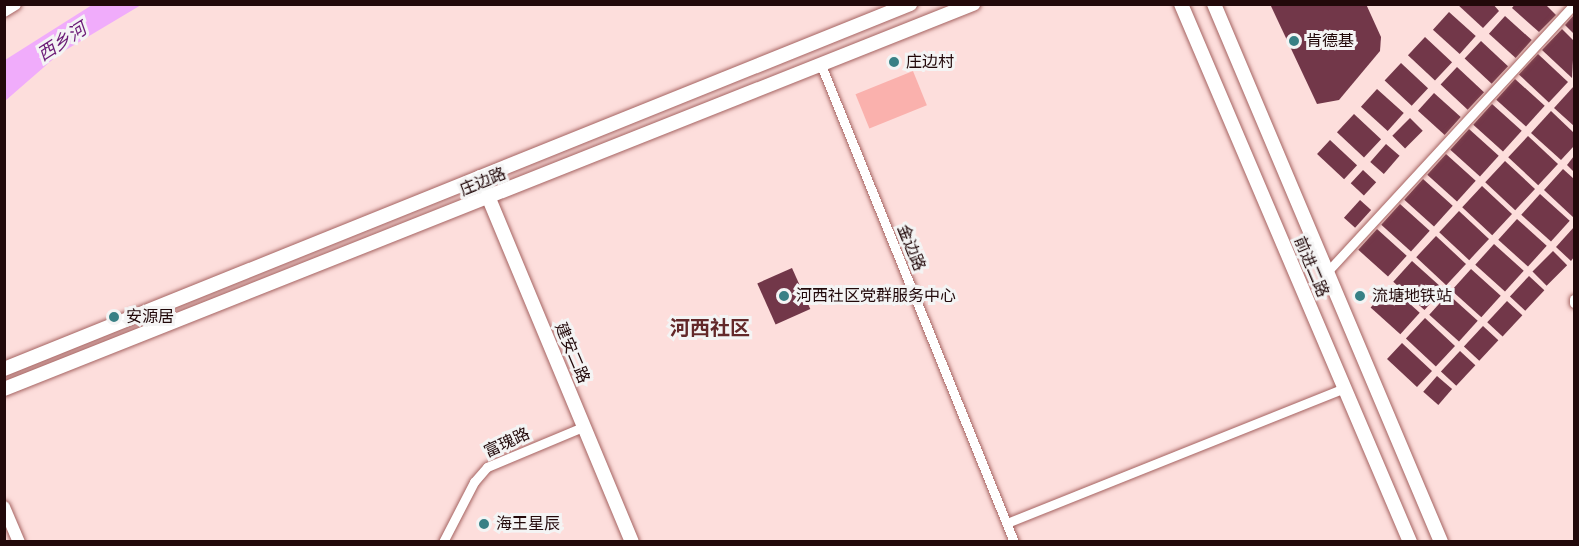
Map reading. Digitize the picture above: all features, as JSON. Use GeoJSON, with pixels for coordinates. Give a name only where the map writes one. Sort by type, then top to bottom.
{"type":"FeatureCollection","features":[{"type":"Feature","properties":{"kind":"main road","name":"庄边路"},"geometry":{"type":"LineString","coordinates":[[6,368],[910,4]]}},
{"type":"Feature","properties":{"kind":"main road","name":"庄边路"},"geometry":{"type":"LineString","coordinates":[[8,389],[973,4]]}},
{"type":"Feature","properties":{"kind":"main road","name":"前进二路"},"geometry":{"type":"LineString","coordinates":[[1181,4],[1410,542]]}},
{"type":"Feature","properties":{"kind":"main road","name":"前进二路"},"geometry":{"type":"LineString","coordinates":[[1214,4],[1441,542]]}},
{"type":"Feature","properties":{"kind":"main road","name":"建安二路"},"geometry":{"type":"LineString","coordinates":[[480,177],[632,542]]}},
{"type":"Feature","properties":{"kind":"street"},"geometry":{"type":"LineString","coordinates":[[4,11],[15,4]]}},
{"type":"Feature","properties":{"kind":"street"},"geometry":{"type":"LineString","coordinates":[[1327,272],[1575,4]]}},
{"type":"Feature","properties":{"kind":"street","name":"金边路"},"geometry":{"type":"LineString","coordinates":[[821,65],[1014,542]]}},
{"type":"Feature","properties":{"kind":"street"},"geometry":{"type":"LineString","coordinates":[[1007,524],[1344,388]]}},
{"type":"Feature","properties":{"kind":"street","name":"富瑰路"},"geometry":{"type":"LineString","coordinates":[[443,542],[487,467],[585,426]]}},
{"type":"Feature","properties":{"kind":"street"},"geometry":{"type":"LineString","coordinates":[[4,507],[19,542]]}},
{"type":"Feature","properties":{"kind":"shaded area"},"geometry":{"type":"Polygon","coordinates":[[[913,71],[927,105],[869,129],[856,94],[913,71]]]}},
{"type":"Feature","properties":{"kind":"water","name":"西乡河"},"geometry":{"type":"Polygon","coordinates":[[[92,5],[141,5],[59,54],[5,101],[5,60],[92,5]]]}},
{"type":"Feature","properties":{"kind":"building"},"geometry":{"type":"Polygon","coordinates":[[[1270,4],[1366,4],[1381,37],[1380,51],[1339,100],[1317,104],[1270,4]]]}},
{"type":"Feature","properties":{"kind":"building"},"geometry":{"type":"Polygon","coordinates":[[[1457,4],[1493,4],[1499,11],[1483,28],[1457,4]]]}},
{"type":"Feature","properties":{"kind":"building"},"geometry":{"type":"Polygon","coordinates":[[[1515,4],[1545,4],[1556,15],[1539,32],[1512,8],[1515,4]]]}},
{"type":"Feature","properties":{"kind":"building"},"geometry":{"type":"Polygon","coordinates":[[[1449,12],[1476,36],[1460,54],[1433,30],[1449,12]]]}},
{"type":"Feature","properties":{"kind":"building"},"geometry":{"type":"Polygon","coordinates":[[[1574,15],[1574,34],[1565,25],[1574,15]]]}},
{"type":"Feature","properties":{"kind":"building"},"geometry":{"type":"Polygon","coordinates":[[[1505,16],[1532,40],[1516,58],[1489,34],[1505,16]]]}},
{"type":"Feature","properties":{"kind":"building"},"geometry":{"type":"Polygon","coordinates":[[[1562,29],[1574,41],[1572,78],[1542,50],[1562,29]]]}},
{"type":"Feature","properties":{"kind":"building"},"geometry":{"type":"Polygon","coordinates":[[[1425,37],[1452,62],[1435,81],[1408,55],[1425,37]]]}},
{"type":"Feature","properties":{"kind":"building"},"geometry":{"type":"Polygon","coordinates":[[[1481,41],[1508,66],[1492,84],[1465,59],[1481,41]]]}},
{"type":"Feature","properties":{"kind":"building"},"geometry":{"type":"Polygon","coordinates":[[[1538,54],[1568,82],[1549,102],[1519,74],[1538,54]]]}},
{"type":"Feature","properties":{"kind":"building"},"geometry":{"type":"Polygon","coordinates":[[[1401,63],[1428,88],[1412,106],[1385,81],[1401,63]]]}},
{"type":"Feature","properties":{"kind":"building"},"geometry":{"type":"Polygon","coordinates":[[[1457,67],[1484,92],[1468,110],[1441,85],[1457,67]]]}},
{"type":"Feature","properties":{"kind":"building"},"geometry":{"type":"Polygon","coordinates":[[[1515,79],[1545,106],[1526,127],[1496,100],[1515,79]]]}},
{"type":"Feature","properties":{"kind":"building"},"geometry":{"type":"Polygon","coordinates":[[[1574,86],[1574,126],[1554,108],[1574,86]]]}},
{"type":"Feature","properties":{"kind":"building"},"geometry":{"type":"Polygon","coordinates":[[[1377,89],[1404,113],[1388,131],[1361,107],[1377,89]]]}},
{"type":"Feature","properties":{"kind":"building"},"geometry":{"type":"Polygon","coordinates":[[[1434,93],[1461,117],[1445,135],[1418,111],[1434,93]]]}},
{"type":"Feature","properties":{"kind":"building"},"geometry":{"type":"Polygon","coordinates":[[[1492,104],[1522,131],[1503,152],[1473,125],[1492,104]]]}},
{"type":"Feature","properties":{"kind":"building"},"geometry":{"type":"Polygon","coordinates":[[[1551,111],[1574,133],[1574,146],[1561,160],[1531,133],[1551,111]]]}},
{"type":"Feature","properties":{"kind":"building"},"geometry":{"type":"Polygon","coordinates":[[[1354,114],[1381,139],[1364,158],[1337,132],[1354,114]]]}},
{"type":"Feature","properties":{"kind":"building"},"geometry":{"type":"Polygon","coordinates":[[[1410,118],[1423,131],[1405,148],[1392,136],[1410,118]]]}},
{"type":"Feature","properties":{"kind":"building"},"geometry":{"type":"Polygon","coordinates":[[[1469,129],[1499,156],[1480,177],[1450,150],[1469,129]]]}},
{"type":"Feature","properties":{"kind":"building"},"geometry":{"type":"Polygon","coordinates":[[[1528,136],[1558,164],[1538,185],[1508,157],[1528,136]]]}},
{"type":"Feature","properties":{"kind":"building"},"geometry":{"type":"Polygon","coordinates":[[[1330,140],[1357,165],[1344,179],[1317,154],[1330,140]]]}},
{"type":"Feature","properties":{"kind":"building"},"geometry":{"type":"Polygon","coordinates":[[[1386,144],[1400,156],[1384,174],[1370,162],[1386,144]]]}},
{"type":"Feature","properties":{"kind":"building"},"geometry":{"type":"Polygon","coordinates":[[[1446,154],[1476,181],[1457,202],[1427,175],[1446,154]]]}},
{"type":"Feature","properties":{"kind":"building"},"geometry":{"type":"Polygon","coordinates":[[[1574,156],[1574,172],[1567,165],[1574,156]]]}},
{"type":"Feature","properties":{"kind":"building"},"geometry":{"type":"Polygon","coordinates":[[[1505,161],[1535,189],[1515,210],[1485,182],[1505,161]]]}},
{"type":"Feature","properties":{"kind":"building"},"geometry":{"type":"Polygon","coordinates":[[[1563,169],[1574,179],[1574,218],[1544,190],[1563,169]]]}},
{"type":"Feature","properties":{"kind":"building"},"geometry":{"type":"Polygon","coordinates":[[[1363,170],[1376,182],[1364,195],[1351,183],[1363,170]]]}},
{"type":"Feature","properties":{"kind":"building"},"geometry":{"type":"Polygon","coordinates":[[[1423,179],[1453,206],[1434,227],[1404,200],[1423,179]]]}},
{"type":"Feature","properties":{"kind":"building"},"geometry":{"type":"Polygon","coordinates":[[[1482,186],[1512,214],[1492,235],[1462,207],[1482,186]]]}},
{"type":"Feature","properties":{"kind":"building"},"geometry":{"type":"Polygon","coordinates":[[[1540,194],[1570,221],[1551,242],[1521,215],[1540,194]]]}},
{"type":"Feature","properties":{"kind":"building"},"geometry":{"type":"Polygon","coordinates":[[[1360,200],[1371,210],[1355,228],[1344,218],[1360,200]]]}},
{"type":"Feature","properties":{"kind":"building"},"geometry":{"type":"Polygon","coordinates":[[[1400,204],[1430,231],[1411,252],[1381,225],[1400,204]]]}},
{"type":"Feature","properties":{"kind":"building"},"geometry":{"type":"Polygon","coordinates":[[[1459,211],[1489,239],[1469,260],[1439,232],[1459,211]]]}},
{"type":"Feature","properties":{"kind":"building"},"geometry":{"type":"Polygon","coordinates":[[[1517,219],[1547,246],[1528,267],[1498,240],[1517,219]]]}},
{"type":"Feature","properties":{"kind":"building"},"geometry":{"type":"Polygon","coordinates":[[[1574,227],[1574,257],[1571,261],[1556,247],[1574,227]]]}},
{"type":"Feature","properties":{"kind":"building"},"geometry":{"type":"Polygon","coordinates":[[[1377,229],[1407,256],[1388,277],[1358,250],[1377,229]]]}},
{"type":"Feature","properties":{"kind":"building"},"geometry":{"type":"Polygon","coordinates":[[[1436,236],[1466,264],[1446,285],[1416,257],[1436,236]]]}},
{"type":"Feature","properties":{"kind":"building"},"geometry":{"type":"Polygon","coordinates":[[[1494,244],[1524,271],[1505,292],[1475,265],[1494,244]]]}},
{"type":"Feature","properties":{"kind":"building"},"geometry":{"type":"Polygon","coordinates":[[[1553,251],[1567,265],[1547,286],[1532,272],[1553,251]]]}},
{"type":"Feature","properties":{"kind":"building"},"geometry":{"type":"Polygon","coordinates":[[[1412,261],[1443,289],[1424,310],[1393,282],[1412,261]]]}},
{"type":"Feature","properties":{"kind":"building","name":"河西社区党群服务中心"},"geometry":{"type":"Polygon","coordinates":[[[792,268],[810,309],[776,325],[757,283],[792,268]]]}},
{"type":"Feature","properties":{"kind":"building"},"geometry":{"type":"Polygon","coordinates":[[[1471,269],[1501,296],[1481,317],[1452,291],[1471,269]]]}},
{"type":"Feature","properties":{"kind":"building"},"geometry":{"type":"Polygon","coordinates":[[[1529,276],[1544,290],[1525,311],[1510,296],[1529,276]]]}},
{"type":"Feature","properties":{"kind":"building"},"geometry":{"type":"Polygon","coordinates":[[[1390,286],[1420,313],[1400,334],[1371,308],[1390,286]]]}},
{"type":"Feature","properties":{"kind":"building"},"geometry":{"type":"Polygon","coordinates":[[[1448,294],[1478,321],[1459,342],[1429,315],[1448,294]]]}},
{"type":"Feature","properties":{"kind":"building"},"geometry":{"type":"Polygon","coordinates":[[[1507,301],[1522,315],[1503,337],[1487,322],[1507,301]]]}},
{"type":"Feature","properties":{"kind":"building"},"geometry":{"type":"Polygon","coordinates":[[[1425,318],[1455,346],[1436,366],[1406,338],[1425,318]]]}},
{"type":"Feature","properties":{"kind":"building"},"geometry":{"type":"Polygon","coordinates":[[[1483,326],[1498,340],[1479,361],[1464,346],[1483,326]]]}},
{"type":"Feature","properties":{"kind":"building"},"geometry":{"type":"Polygon","coordinates":[[[1402,343],[1432,371],[1417,387],[1387,359],[1402,343]]]}},
{"type":"Feature","properties":{"kind":"building"},"geometry":{"type":"Polygon","coordinates":[[[1460,351],[1475,365],[1456,386],[1441,371],[1460,351]]]}},
{"type":"Feature","properties":{"kind":"building"},"geometry":{"type":"Polygon","coordinates":[[[1437,376],[1452,389],[1438,405],[1423,392],[1437,376]]]}},
{"type":"Feature","properties":{"kind":"place","name":"肯德基"},"geometry":{"type":"Point","coordinates":[1294,41]}},
{"type":"Feature","properties":{"kind":"place","name":"庄边村"},"geometry":{"type":"Point","coordinates":[894,62]}},
{"type":"Feature","properties":{"kind":"place","name":"河西社区党群服务中心"},"geometry":{"type":"Point","coordinates":[784,296]}},
{"type":"Feature","properties":{"kind":"place","name":"流塘地铁站"},"geometry":{"type":"Point","coordinates":[1360,296]}},
{"type":"Feature","properties":{"kind":"place","name":"安源居"},"geometry":{"type":"Point","coordinates":[114,317]}},
{"type":"Feature","properties":{"kind":"place","name":"海王星辰"},"geometry":{"type":"Point","coordinates":[484,524]}},
{"type":"Feature","properties":{"kind":"district","name":"河西社区"},"geometry":{"type":"Point","coordinates":[710,328]}}]}
